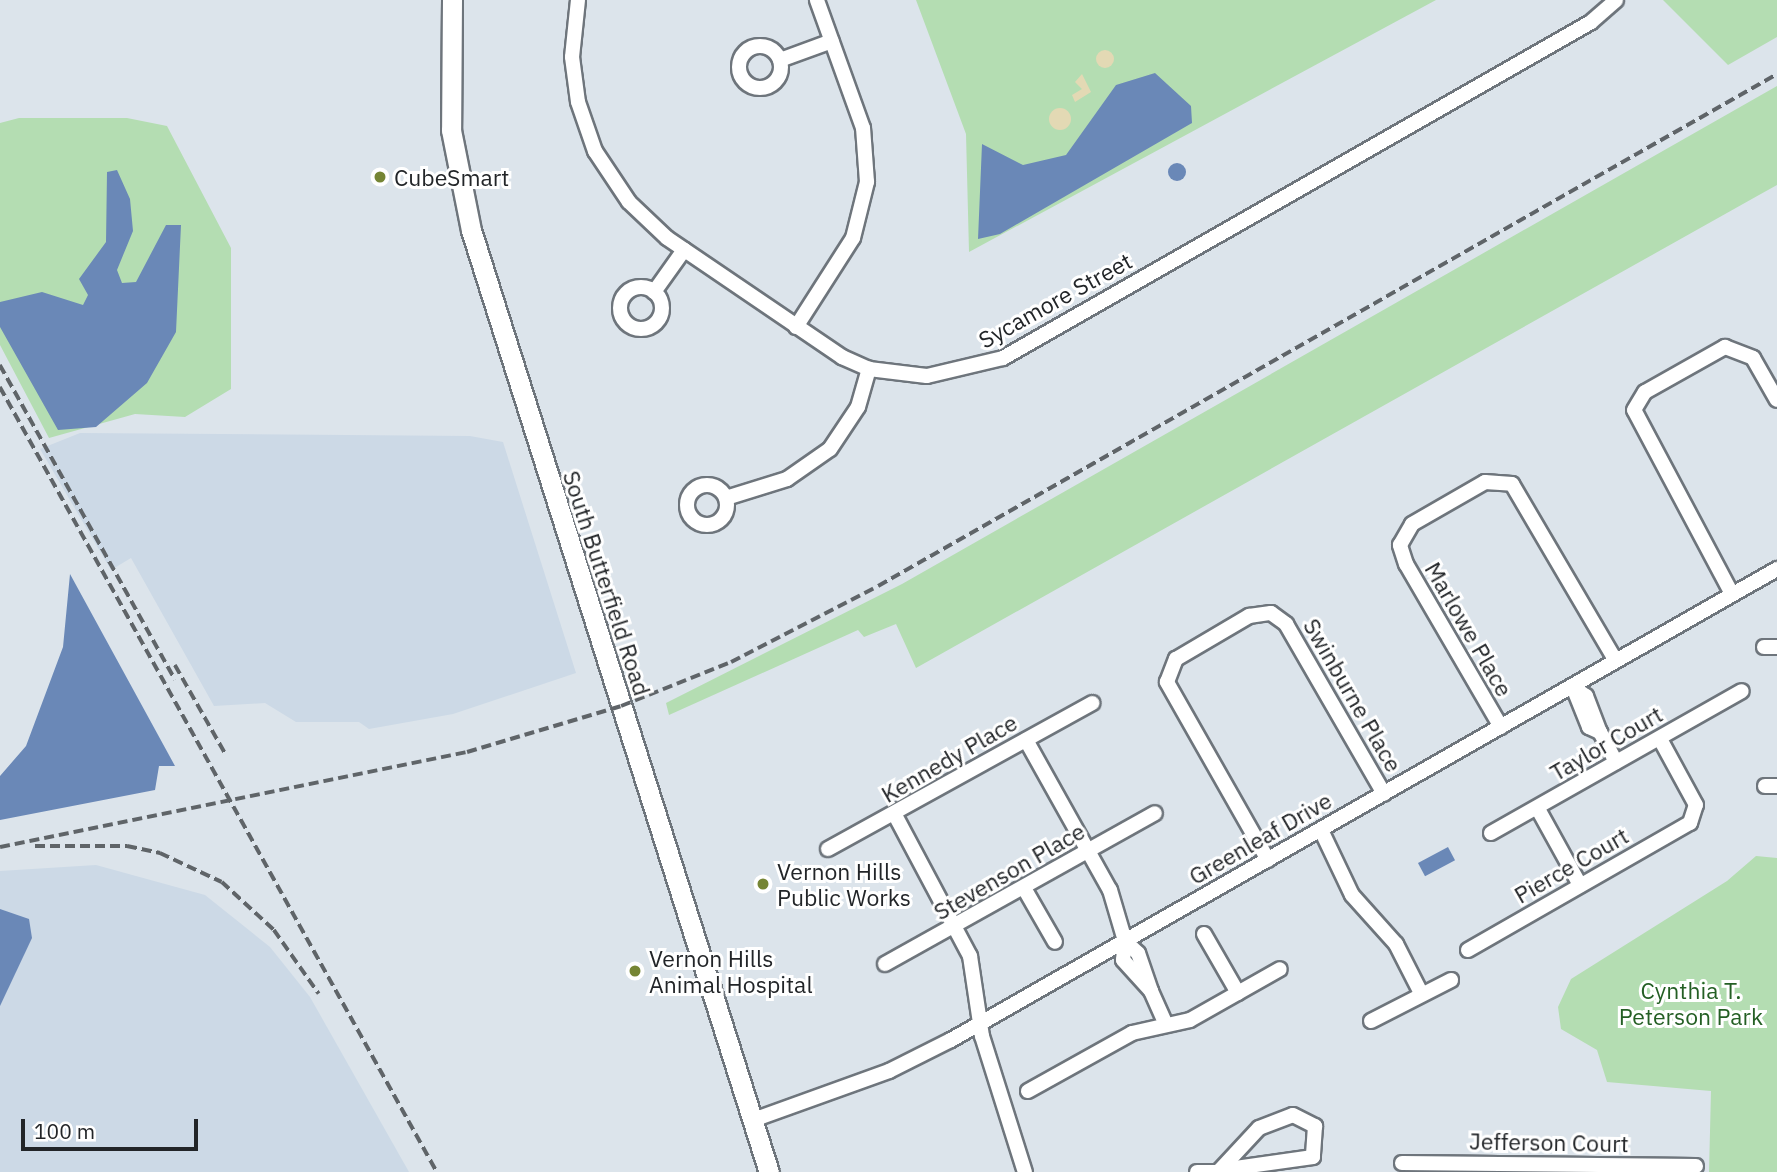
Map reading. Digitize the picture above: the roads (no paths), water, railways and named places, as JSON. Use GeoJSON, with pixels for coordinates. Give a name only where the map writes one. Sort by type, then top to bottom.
{"type":"FeatureCollection","features":[{"type":"Feature","properties":{"kind":"main road","name":"South Butterfield Road"},"geometry":{"type":"LineString","coordinates":[[452,0],[451,130],[471,230],[769,1172]]}},
{"type":"Feature","properties":{"kind":"street","name":"Sycamore Street"},"geometry":{"type":"LineString","coordinates":[[578,0],[574,73],[595,151],[629,202],[684,250],[796,327],[869,369],[947,375],[1003,358],[1591,22],[1616,0]]}},
{"type":"Feature","properties":{"kind":"street"},"geometry":{"type":"LineString","coordinates":[[796,327],[853,238],[867,182],[863,128],[817,0]]}},
{"type":"Feature","properties":{"kind":"street"},"geometry":{"type":"LineString","coordinates":[[780,60],[832,41]]}},
{"type":"Feature","properties":{"kind":"street"},"geometry":{"type":"LineString","coordinates":[[654,292],[684,250]]}},
{"type":"Feature","properties":{"kind":"street"},"geometry":{"type":"LineString","coordinates":[[1732,594],[1634,415],[1641,395],[1725,347],[1747,352],[1777,400]]}},
{"type":"Feature","properties":{"kind":"street"},"geometry":{"type":"LineString","coordinates":[[726,498],[787,479],[830,449],[858,407],[869,369]]}},
{"type":"Feature","properties":{"kind":"street","name":"Marlowe Place"},"geometry":{"type":"LineString","coordinates":[[1501,727],[1401,552],[1407,528],[1494,480],[1518,490],[1616,661]]}},
{"type":"Feature","properties":{"kind":"street","name":"Greenleaf Drive"},"geometry":{"type":"LineString","coordinates":[[753,1120],[888,1071],[981,1023],[1777,569]]}},
{"type":"Feature","properties":{"kind":"street","name":"Swinburne Place"},"geometry":{"type":"LineString","coordinates":[[1268,860],[1168,688],[1167,674],[1176,659],[1249,616],[1261,612],[1282,620],[1384,793]]}},
{"type":"Feature","properties":{"kind":"street"},"geometry":{"type":"LineString","coordinates":[[1573,687],[1589,727],[1600,732],[1616,762]]}},
{"type":"Feature","properties":{"kind":"street","name":"Taylor Court"},"geometry":{"type":"LineString","coordinates":[[1492,833],[1742,691]]}},
{"type":"Feature","properties":{"kind":"street","name":"Kennedy Place"},"geometry":{"type":"LineString","coordinates":[[828,849],[895,815],[1092,703]]}},
{"type":"Feature","properties":{"kind":"street","name":"Pierce Court"},"geometry":{"type":"LineString","coordinates":[[1468,950],[1695,816],[1696,806],[1660,738]]}},
{"type":"Feature","properties":{"kind":"street"},"geometry":{"type":"LineString","coordinates":[[1026,740],[1089,851],[1125,941],[1123,960],[1150,991],[1166,1024]]}},
{"type":"Feature","properties":{"kind":"street"},"geometry":{"type":"LineString","coordinates":[[1538,809],[1580,885]]}},
{"type":"Feature","properties":{"kind":"street","name":"Stevenson Place"},"geometry":{"type":"LineString","coordinates":[[885,964],[956,928],[1155,813]]}},
{"type":"Feature","properties":{"kind":"street"},"geometry":{"type":"LineString","coordinates":[[895,815],[956,928],[976,974],[981,1023],[1025,1172]]}},
{"type":"Feature","properties":{"kind":"street"},"geometry":{"type":"LineString","coordinates":[[1321,830],[1352,895],[1396,944],[1421,993]]}},
{"type":"Feature","properties":{"kind":"street"},"geometry":{"type":"LineString","coordinates":[[1024,888],[1055,942]]}},
{"type":"Feature","properties":{"kind":"street"},"geometry":{"type":"LineString","coordinates":[[1205,934],[1238,993]]}},
{"type":"Feature","properties":{"kind":"street"},"geometry":{"type":"LineString","coordinates":[[1028,1091],[1132,1032],[1190,1020],[1280,969]]}},
{"type":"Feature","properties":{"kind":"street"},"geometry":{"type":"LineString","coordinates":[[1371,1021],[1451,979]]}},
{"type":"Feature","properties":{"kind":"street"},"geometry":{"type":"LineString","coordinates":[[1197,1172],[1220,1171],[1307,1160],[1318,1150],[1315,1126],[1302,1115],[1272,1121],[1239,1144],[1220,1171]]}},
{"type":"Feature","properties":{"kind":"street","name":"Jefferson Court"},"geometry":{"type":"LineString","coordinates":[[1402,1163],[1552,1168],[1696,1166]]}},
{"type":"Feature","properties":{"kind":"water"},"geometry":{"type":"Polygon","coordinates":[[[1155,73],[1191,106],[1192,123],[1000,234],[978,239],[982,144],[1023,165],[1066,155],[1116,85],[1155,73]]]}},
{"type":"Feature","properties":{"kind":"water"},"geometry":{"type":"Polygon","coordinates":[[[1177,163],[1183,166],[1186,172],[1183,178],[1177,181],[1171,178],[1168,172],[1171,166],[1177,163]]]}},
{"type":"Feature","properties":{"kind":"water"},"geometry":{"type":"Polygon","coordinates":[[[117,170],[130,199],[133,231],[117,270],[122,283],[136,282],[166,225],[181,225],[176,332],[147,383],[96,427],[58,430],[0,327],[0,302],[42,292],[83,305],[88,295],[79,279],[106,242],[107,172],[117,170]]]}},
{"type":"Feature","properties":{"kind":"water"},"geometry":{"type":"Polygon","coordinates":[[[70,574],[175,766],[159,766],[155,790],[0,820],[0,776],[26,746],[63,647],[70,574]]]}},
{"type":"Feature","properties":{"kind":"water"},"geometry":{"type":"Polygon","coordinates":[[[1448,847],[1455,860],[1425,876],[1418,863],[1448,847]]]}},
{"type":"Feature","properties":{"kind":"water"},"geometry":{"type":"Polygon","coordinates":[[[0,909],[29,919],[32,938],[0,1006],[0,909]]]}},
{"type":"Feature","properties":{"kind":"railway"},"geometry":{"type":"LineString","coordinates":[[0,847],[467,752],[621,706],[731,662],[878,586],[1777,74]]}},
{"type":"Feature","properties":{"kind":"railway"},"geometry":{"type":"LineString","coordinates":[[0,365],[175,680]]}},
{"type":"Feature","properties":{"kind":"railway"},"geometry":{"type":"LineString","coordinates":[[0,387],[437,1172]]}},
{"type":"Feature","properties":{"kind":"railway"},"geometry":{"type":"LineString","coordinates":[[175,665],[225,753]]}},
{"type":"Feature","properties":{"kind":"railway"},"geometry":{"type":"LineString","coordinates":[[35,846],[127,846],[160,853],[222,882],[274,930],[319,994]]}},
{"type":"Feature","properties":{"kind":"place","name":"CubeSmart"},"geometry":{"type":"Point","coordinates":[380,177]}},
{"type":"Feature","properties":{"kind":"place","name":"Vernon Hills Public Works"},"geometry":{"type":"Point","coordinates":[763,884]}},
{"type":"Feature","properties":{"kind":"place","name":"Vernon Hills Animal Hospital"},"geometry":{"type":"Point","coordinates":[635,971]}},
{"type":"Feature","properties":{"kind":"park label","name":"Cynthia T. Peterson Park"},"geometry":{"type":"Point","coordinates":[1691,1003]}}]}
